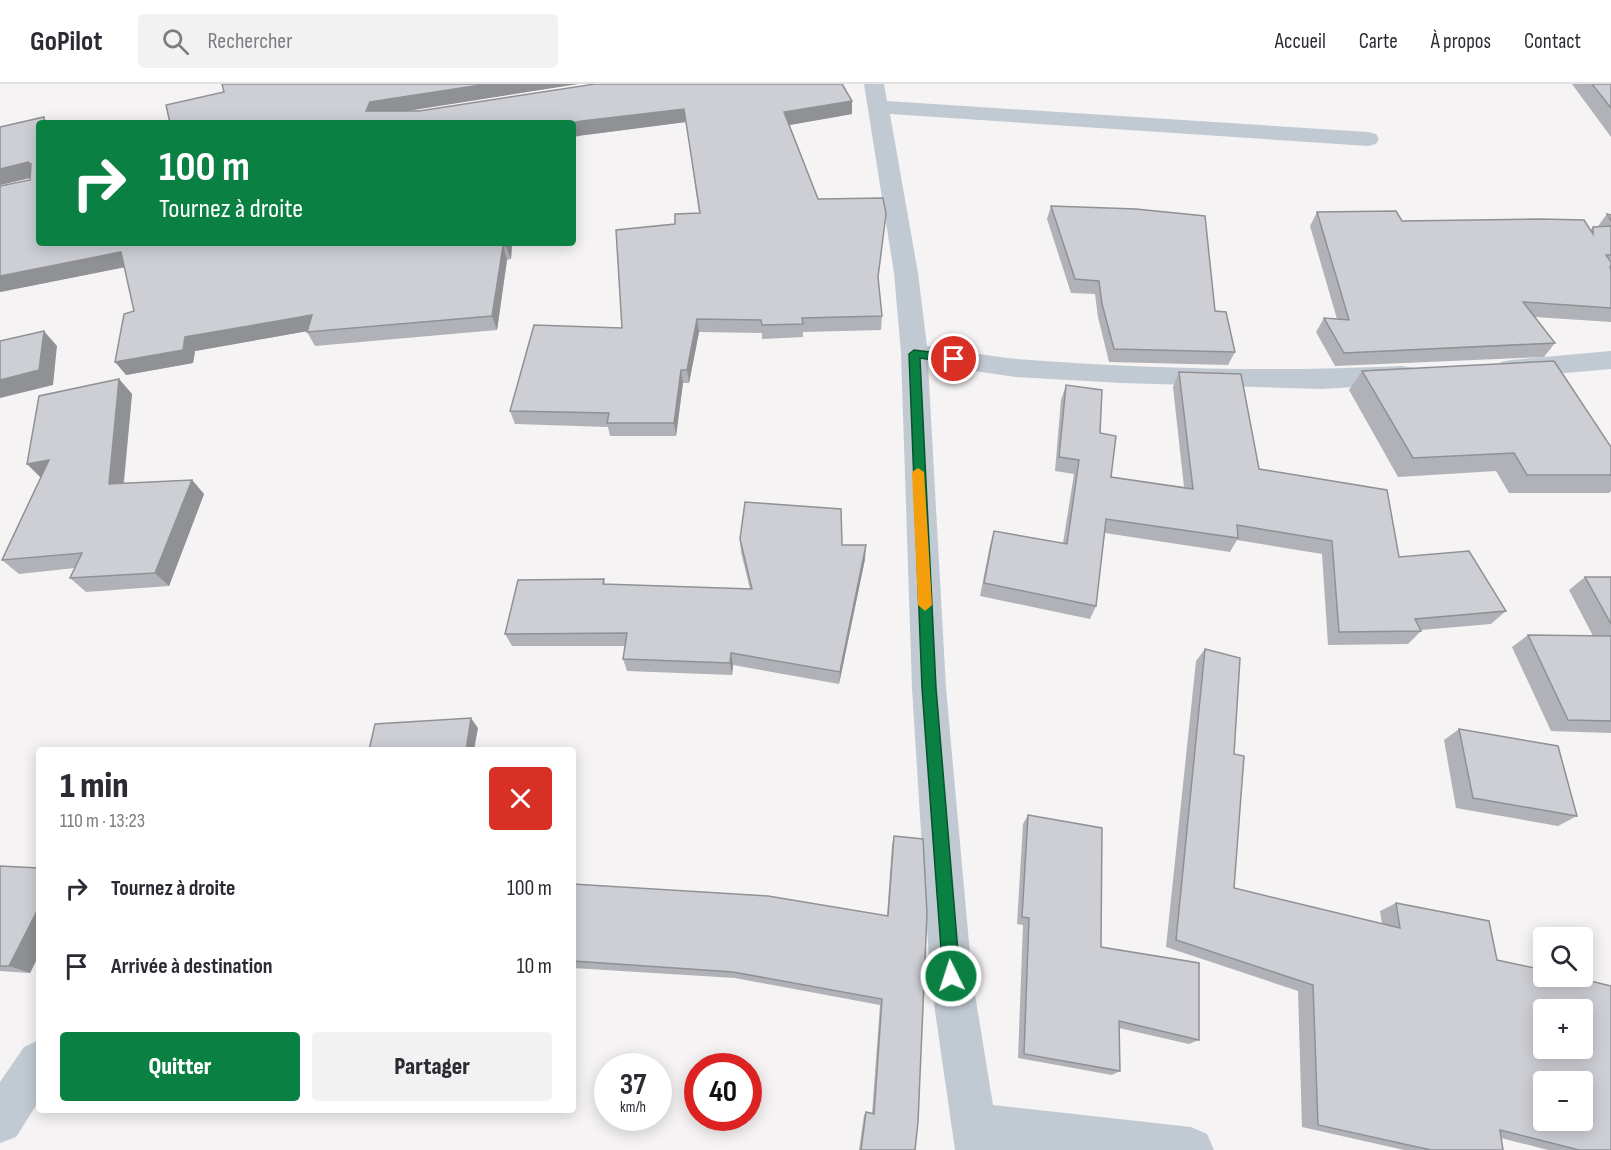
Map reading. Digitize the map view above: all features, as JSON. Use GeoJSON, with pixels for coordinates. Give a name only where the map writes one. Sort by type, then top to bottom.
{"type":"FeatureCollection","features":[{"type":"Feature","properties":{"kind":"street"},"geometry":{"type":"LineString","coordinates":[[1191,1150],[976,1138],[950,964],[929,688],[914,354],[906,273],[876,95],[1368,139]]}},
{"type":"Feature","properties":{"kind":"street"},"geometry":{"type":"LineString","coordinates":[[914,354],[1015,368],[1122,374],[1322,379],[1428,374]]}},
{"type":"Feature","properties":{"kind":"street"},"geometry":{"type":"LineString","coordinates":[[1487,370],[1546,368],[1611,360]]}},
{"type":"Feature","properties":{"kind":"street"},"geometry":{"type":"LineString","coordinates":[[0,1121],[36,1067]]}},
{"type":"Feature","properties":{"kind":"building"},"geometry":{"type":"Polygon","coordinates":[[[222,84],[487,84],[370,102],[366,111],[419,111],[595,84],[842,84],[852,101],[784,112],[818,199],[883,198],[886,214],[878,277],[882,316],[802,318],[803,324],[762,325],[761,320],[697,319],[687,370],[681,370],[674,423],[607,423],[609,413],[510,411],[534,325],[622,328],[616,230],[675,224],[675,214],[700,213],[684,109],[576,122],[576,120],[169,120],[166,105],[224,92],[222,84]]]}},
{"type":"Feature","properties":{"kind":"building"},"geometry":{"type":"Polygon","coordinates":[[[1592,84],[1611,84],[1611,108],[1592,84]]]}},
{"type":"Feature","properties":{"kind":"building"},"geometry":{"type":"Polygon","coordinates":[[[44,117],[44,120],[36,120],[36,246],[503,246],[492,316],[307,332],[312,315],[185,337],[183,350],[115,362],[124,314],[134,311],[121,252],[0,276],[0,186],[30,180],[31,164],[28,162],[0,169],[0,127],[44,117]]]}},
{"type":"Feature","properties":{"kind":"building"},"geometry":{"type":"Polygon","coordinates":[[[1051,206],[1136,209],[1205,216],[1215,311],[1226,312],[1235,352],[1114,349],[1102,304],[1099,281],[1075,279],[1051,206]]]}},
{"type":"Feature","properties":{"kind":"building"},"geometry":{"type":"Polygon","coordinates":[[[1396,211],[1402,221],[1584,220],[1593,234],[1593,227],[1611,226],[1611,255],[1606,255],[1611,262],[1611,308],[1523,302],[1555,343],[1344,353],[1324,318],[1349,320],[1317,212],[1396,211]]]}},
{"type":"Feature","properties":{"kind":"building"},"geometry":{"type":"Polygon","coordinates":[[[44,331],[39,370],[0,380],[0,341],[44,331]]]}},
{"type":"Feature","properties":{"kind":"building"},"geometry":{"type":"Polygon","coordinates":[[[1554,361],[1611,447],[1611,475],[1527,475],[1514,453],[1413,458],[1362,371],[1554,361]]]}},
{"type":"Feature","properties":{"kind":"building"},"geometry":{"type":"Polygon","coordinates":[[[1179,372],[1241,374],[1259,469],[1387,490],[1399,557],[1469,551],[1506,611],[1415,619],[1421,631],[1339,632],[1332,541],[1237,525],[1238,538],[1106,519],[1096,606],[984,583],[994,531],[1067,544],[1079,460],[1059,457],[1066,385],[1102,390],[1100,433],[1116,436],[1111,477],[1193,489],[1179,372]]]}},
{"type":"Feature","properties":{"kind":"building"},"geometry":{"type":"Polygon","coordinates":[[[119,379],[109,484],[192,480],[155,573],[70,578],[82,553],[2,560],[49,460],[27,464],[39,396],[119,379]]]}},
{"type":"Feature","properties":{"kind":"building"},"geometry":{"type":"Polygon","coordinates":[[[745,502],[841,509],[842,545],[866,545],[840,672],[731,653],[730,663],[623,659],[627,633],[505,634],[518,580],[604,579],[603,584],[752,589],[740,539],[745,502]]]}},
{"type":"Feature","properties":{"kind":"building"},"geometry":{"type":"Polygon","coordinates":[[[1585,577],[1611,577],[1611,624],[1585,577]]]}},
{"type":"Feature","properties":{"kind":"building"},"geometry":{"type":"Polygon","coordinates":[[[1528,635],[1611,636],[1611,721],[1568,720],[1528,635]]]}},
{"type":"Feature","properties":{"kind":"building"},"geometry":{"type":"Polygon","coordinates":[[[1205,649],[1240,658],[1234,754],[1244,756],[1234,888],[1400,928],[1396,903],[1489,921],[1497,960],[1533,968],[1533,987],[1593,987],[1593,982],[1611,986],[1611,1150],[1579,1150],[1500,1130],[1503,1150],[1431,1150],[1318,1125],[1313,985],[1176,940],[1205,649]]]}},
{"type":"Feature","properties":{"kind":"building"},"geometry":{"type":"Polygon","coordinates":[[[471,718],[466,747],[370,747],[375,724],[471,718]]]}},
{"type":"Feature","properties":{"kind":"building"},"geometry":{"type":"Polygon","coordinates":[[[1459,729],[1558,746],[1577,816],[1473,798],[1459,729]]]}},
{"type":"Feature","properties":{"kind":"building"},"geometry":{"type":"Polygon","coordinates":[[[1028,815],[1102,828],[1101,947],[1199,963],[1199,1040],[1119,1021],[1120,1071],[1024,1054],[1029,918],[1022,917],[1028,815]]]}},
{"type":"Feature","properties":{"kind":"building"},"geometry":{"type":"Polygon","coordinates":[[[894,836],[923,839],[927,913],[915,1150],[861,1150],[866,1112],[874,1114],[882,999],[733,972],[576,961],[576,884],[768,896],[888,916],[894,836]]]}},
{"type":"Feature","properties":{"kind":"building"},"geometry":{"type":"Polygon","coordinates":[[[0,866],[36,868],[36,913],[9,966],[0,966],[0,866]]]}},
{"type":"Feature","properties":{"kind":"slow traffic"},"geometry":{"type":"LineString","coordinates":[[918,472],[925,605]]}},
{"type":"Feature","properties":{"kind":"route"},"geometry":{"type":"LineString","coordinates":[[951,976],[929,688],[914,354],[954,359]]}}]}
